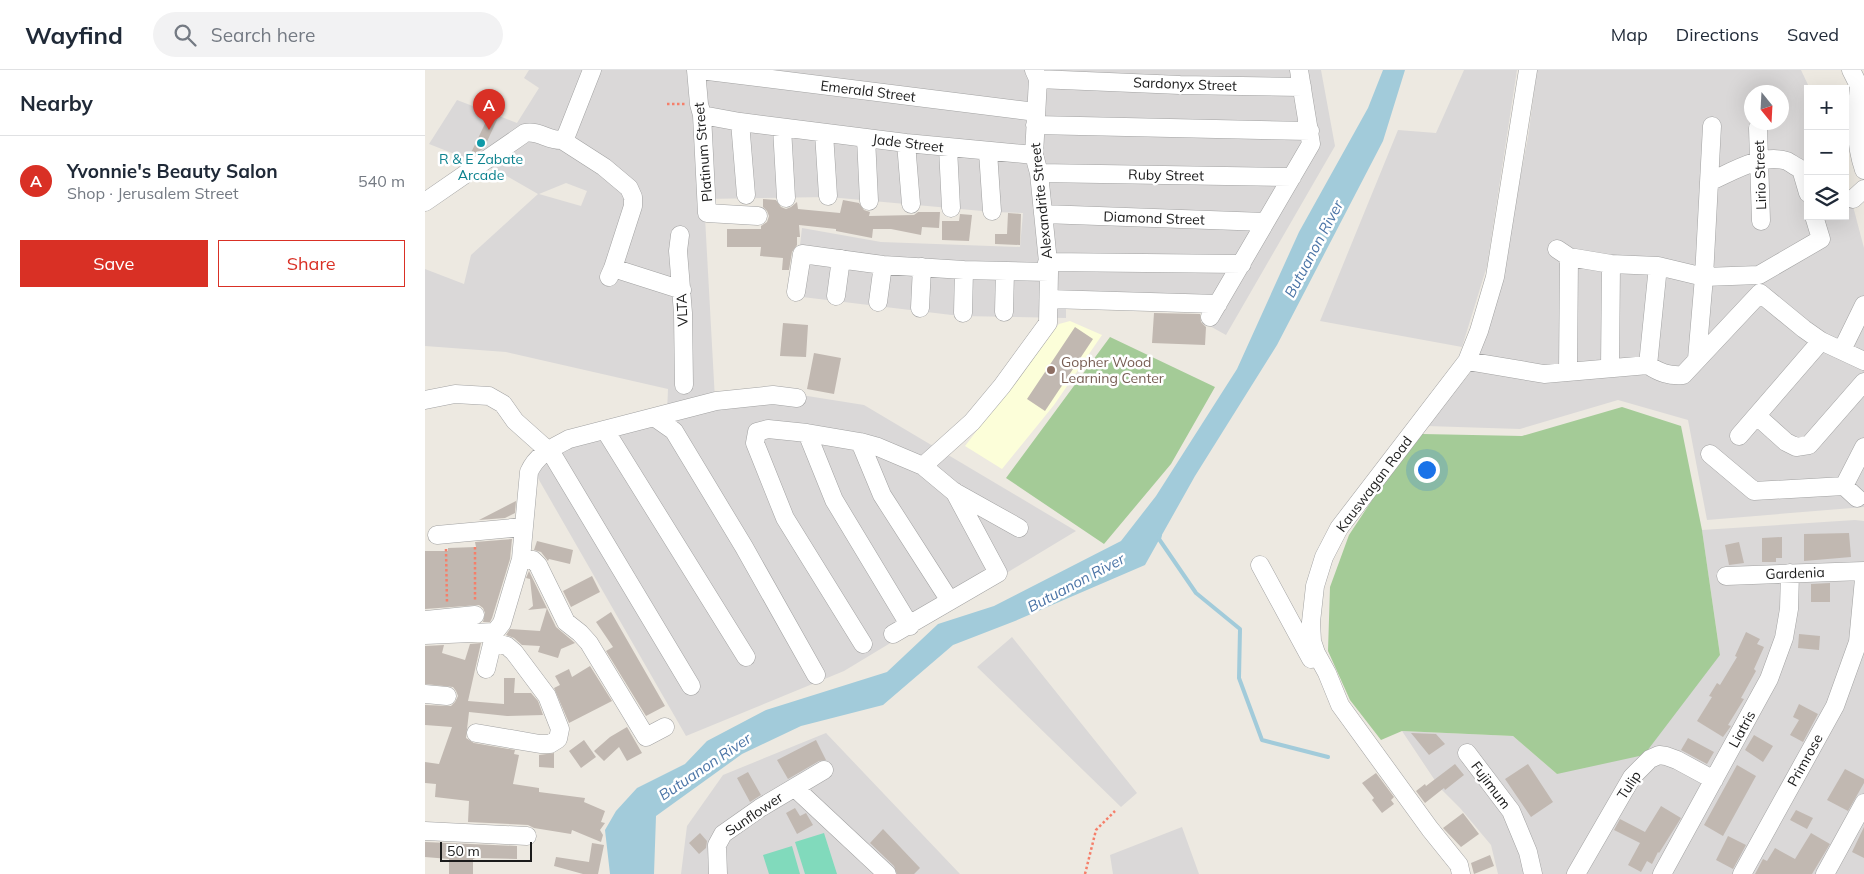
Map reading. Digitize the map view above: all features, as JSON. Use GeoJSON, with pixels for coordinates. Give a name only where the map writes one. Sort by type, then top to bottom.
{"type":"FeatureCollection","features":[{"type":"Feature","properties":{"kind":"street"},"geometry":{"type":"LineString","coordinates":[[562,140],[566,136],[593,70]]}},
{"type":"Feature","properties":{"kind":"street","name":"Platinum Street"},"geometry":{"type":"LineString","coordinates":[[696,70],[699,104],[702,115],[707,213],[758,216]]}},
{"type":"Feature","properties":{"kind":"street","name":"Emerald Street"},"geometry":{"type":"LineString","coordinates":[[701,70],[1035,118],[1310,131]]}},
{"type":"Feature","properties":{"kind":"street","name":"Kauswagan Road"},"geometry":{"type":"LineString","coordinates":[[1461,874],[1459,865],[1431,830],[1340,705],[1327,673],[1316,653],[1312,641],[1311,622],[1315,586],[1324,557],[1339,528],[1467,361],[1479,330],[1495,277],[1528,70]]}},
{"type":"Feature","properties":{"kind":"street"},"geometry":{"type":"LineString","coordinates":[[1851,70],[1862,86],[1856,122],[1859,156],[1864,170]]}},
{"type":"Feature","properties":{"kind":"street","name":"Alexandrite Street"},"geometry":{"type":"LineString","coordinates":[[923,466],[972,422],[1007,379],[1048,323],[1048,267],[1039,173],[1034,155],[1036,74]]}},
{"type":"Feature","properties":{"kind":"street","name":"Sardonyx Street"},"geometry":{"type":"LineString","coordinates":[[1036,74],[1180,85],[1300,79]]}},
{"type":"Feature","properties":{"kind":"street"},"geometry":{"type":"LineString","coordinates":[[1049,299],[1214,311],[1311,144],[1300,79]]}},
{"type":"Feature","properties":{"kind":"street","name":"Jade Street"},"geometry":{"type":"LineString","coordinates":[[702,115],[782,128],[906,143],[1034,155]]}},
{"type":"Feature","properties":{"kind":"street"},"geometry":{"type":"LineString","coordinates":[[740,122],[747,195]]}},
{"type":"Feature","properties":{"kind":"street"},"geometry":{"type":"LineString","coordinates":[[1697,359],[1704,278],[1712,126]]}},
{"type":"Feature","properties":{"kind":"street"},"geometry":{"type":"LineString","coordinates":[[782,128],[786,198]]}},
{"type":"Feature","properties":{"kind":"street","name":"Lirio Street"},"geometry":{"type":"LineString","coordinates":[[1758,130],[1761,221]]}},
{"type":"Feature","properties":{"kind":"street"},"geometry":{"type":"LineString","coordinates":[[425,202],[525,133],[530,132],[562,140],[604,167],[632,192],[633,206],[611,272],[682,290]]}},
{"type":"Feature","properties":{"kind":"street"},"geometry":{"type":"LineString","coordinates":[[824,133],[828,196]]}},
{"type":"Feature","properties":{"kind":"street"},"geometry":{"type":"LineString","coordinates":[[866,138],[869,201]]}},
{"type":"Feature","properties":{"kind":"street"},"geometry":{"type":"LineString","coordinates":[[906,143],[911,204]]}},
{"type":"Feature","properties":{"kind":"street"},"geometry":{"type":"LineString","coordinates":[[948,148],[951,208]]}},
{"type":"Feature","properties":{"kind":"street"},"geometry":{"type":"LineString","coordinates":[[988,152],[992,211]]}},
{"type":"Feature","properties":{"kind":"street"},"geometry":{"type":"LineString","coordinates":[[1709,182],[1769,159],[1787,162],[1801,169],[1804,179]]}},
{"type":"Feature","properties":{"kind":"street","name":"Ruby Street"},"geometry":{"type":"LineString","coordinates":[[1039,173],[1292,177]]}},
{"type":"Feature","properties":{"kind":"street","name":"Diamond Street"},"geometry":{"type":"LineString","coordinates":[[1043,214],[1265,222]]}},
{"type":"Feature","properties":{"kind":"street"},"geometry":{"type":"LineString","coordinates":[[1568,372],[1563,253],[1611,264],[1658,266],[1704,278],[1759,276],[1821,239],[1815,220]]}},
{"type":"Feature","properties":{"kind":"street","name":"VLTA"},"geometry":{"type":"LineString","coordinates":[[680,235],[678,251],[682,290],[684,385]]}},
{"type":"Feature","properties":{"kind":"street"},"geometry":{"type":"LineString","coordinates":[[796,292],[802,254],[883,265],[1005,272],[1048,267],[1242,264]]}},
{"type":"Feature","properties":{"kind":"street"},"geometry":{"type":"LineString","coordinates":[[836,296],[841,260]]}},
{"type":"Feature","properties":{"kind":"street"},"geometry":{"type":"LineString","coordinates":[[1610,368],[1611,264]]}},
{"type":"Feature","properties":{"kind":"street"},"geometry":{"type":"LineString","coordinates":[[878,302],[883,265]]}},
{"type":"Feature","properties":{"kind":"street"},"geometry":{"type":"LineString","coordinates":[[1648,365],[1658,266]]}},
{"type":"Feature","properties":{"kind":"street"},"geometry":{"type":"LineString","coordinates":[[920,308],[922,268]]}},
{"type":"Feature","properties":{"kind":"street"},"geometry":{"type":"LineString","coordinates":[[963,313],[964,270]]}},
{"type":"Feature","properties":{"kind":"street"},"geometry":{"type":"LineString","coordinates":[[1004,312],[1005,272]]}},
{"type":"Feature","properties":{"kind":"street"},"geometry":{"type":"LineString","coordinates":[[1759,276],[1760,293],[1803,329],[1821,341],[1864,361]]}},
{"type":"Feature","properties":{"kind":"street"},"geometry":{"type":"LineString","coordinates":[[1467,361],[1544,374],[1648,365],[1659,372],[1672,376],[1683,375],[1760,293]]}},
{"type":"Feature","properties":{"kind":"street"},"geometry":{"type":"LineString","coordinates":[[1842,350],[1864,305]]}},
{"type":"Feature","properties":{"kind":"street"},"geometry":{"type":"LineString","coordinates":[[1739,436],[1821,341]]}},
{"type":"Feature","properties":{"kind":"street"},"geometry":{"type":"LineString","coordinates":[[1757,416],[1786,442],[1796,447],[1809,445],[1864,382]]}},
{"type":"Feature","properties":{"kind":"street"},"geometry":{"type":"LineString","coordinates":[[425,400],[455,394],[489,396],[503,404],[515,421],[552,454],[691,686]]}},
{"type":"Feature","properties":{"kind":"street"},"geometry":{"type":"LineString","coordinates":[[485,669],[494,637],[502,622],[521,559],[529,472],[534,462],[547,450],[569,439],[717,402],[773,395],[797,398]]}},
{"type":"Feature","properties":{"kind":"street"},"geometry":{"type":"LineString","coordinates":[[654,417],[674,431],[744,546],[816,675]]}},
{"type":"Feature","properties":{"kind":"street"},"geometry":{"type":"LineString","coordinates":[[605,430],[746,657]]}},
{"type":"Feature","properties":{"kind":"street"},"geometry":{"type":"LineString","coordinates":[[863,644],[785,518],[755,444],[757,432],[762,430],[807,433],[878,447],[923,466],[953,491],[1019,528]]}},
{"type":"Feature","properties":{"kind":"street"},"geometry":{"type":"LineString","coordinates":[[807,433],[833,500],[910,626]]}},
{"type":"Feature","properties":{"kind":"street"},"geometry":{"type":"LineString","coordinates":[[860,442],[882,495],[950,601]]}},
{"type":"Feature","properties":{"kind":"street"},"geometry":{"type":"LineString","coordinates":[[1711,454],[1754,491],[1851,492],[1864,447]]}},
{"type":"Feature","properties":{"kind":"street"},"geometry":{"type":"LineString","coordinates":[[893,634],[910,626],[998,573],[953,491]]}},
{"type":"Feature","properties":{"kind":"street"},"geometry":{"type":"LineString","coordinates":[[441,542],[523,527]]}},
{"type":"Feature","properties":{"kind":"street"},"geometry":{"type":"LineString","coordinates":[[521,559],[533,560],[538,565],[567,622],[589,643],[647,737],[665,726]]}},
{"type":"Feature","properties":{"kind":"street"},"geometry":{"type":"LineString","coordinates":[[1261,565],[1312,661],[1327,673]]}},
{"type":"Feature","properties":{"kind":"street","name":"Gardenia"},"geometry":{"type":"LineString","coordinates":[[1726,576],[1864,571]]}},
{"type":"Feature","properties":{"kind":"street","name":"Liatris"},"geometry":{"type":"LineString","coordinates":[[1662,874],[1769,679],[1781,646],[1789,609],[1790,573]]}},
{"type":"Feature","properties":{"kind":"street","name":"Primrose"},"geometry":{"type":"LineString","coordinates":[[1742,874],[1835,706],[1861,644],[1864,579]]}},
{"type":"Feature","properties":{"kind":"street"},"geometry":{"type":"LineString","coordinates":[[425,620],[475,615]]}},
{"type":"Feature","properties":{"kind":"street"},"geometry":{"type":"LineString","coordinates":[[425,636],[494,637],[514,652],[547,696],[560,729],[558,739],[550,744],[476,733]]}},
{"type":"Feature","properties":{"kind":"street"},"geometry":{"type":"LineString","coordinates":[[425,694],[447,696]]}},
{"type":"Feature","properties":{"kind":"street","name":"Fujimum"},"geometry":{"type":"LineString","coordinates":[[1467,753],[1511,811],[1528,852],[1533,874]]}},
{"type":"Feature","properties":{"kind":"street","name":"Tulip"},"geometry":{"type":"LineString","coordinates":[[1576,874],[1632,776],[1650,759],[1659,755],[1666,756],[1714,780]]}},
{"type":"Feature","properties":{"kind":"street","name":"Sunflower"},"geometry":{"type":"LineString","coordinates":[[718,874],[717,845],[723,834],[824,770]]}},
{"type":"Feature","properties":{"kind":"street","name":"Sunflower"},"geometry":{"type":"LineString","coordinates":[[795,788],[887,874]]}},
{"type":"Feature","properties":{"kind":"street"},"geometry":{"type":"LineString","coordinates":[[1825,874],[1864,803]]}},
{"type":"Feature","properties":{"kind":"street"},"geometry":{"type":"LineString","coordinates":[[425,831],[527,836]]}},
{"type":"Feature","properties":{"kind":"path"},"geometry":{"type":"LineString","coordinates":[[441,542],[447,618]]}},
{"type":"Feature","properties":{"kind":"path"},"geometry":{"type":"LineString","coordinates":[[475,547],[475,615]]}},
{"type":"Feature","properties":{"kind":"path"},"geometry":{"type":"LineString","coordinates":[[1085,874],[1096,830],[1115,811]]}},
{"type":"Feature","properties":{"kind":"shaded area"},"geometry":{"type":"Polygon","coordinates":[[[529,70],[1321,70],[1335,146],[1226,335],[1208,325],[1208,310],[1066,308],[1066,318],[960,316],[794,296],[802,228],[881,242],[1020,247],[1023,213],[829,197],[704,199],[715,400],[776,391],[864,405],[1076,531],[844,671],[686,736],[535,473],[540,459],[667,413],[668,389],[506,352],[425,346],[425,269],[464,284],[471,255],[538,194],[498,171],[429,144],[457,100],[517,123],[539,88],[524,78],[529,70]],[[566,183],[539,194],[581,206],[587,191],[566,183]]]}},
{"type":"Feature","properties":{"kind":"shaded area"},"geometry":{"type":"Polygon","coordinates":[[[1464,70],[1517,70],[1487,266],[1462,347],[1320,321],[1398,130],[1436,133],[1464,70]]]}},
{"type":"Feature","properties":{"kind":"shaded area"},"geometry":{"type":"Polygon","coordinates":[[[1537,70],[1801,70],[1808,85],[1804,85],[1804,220],[1849,220],[1849,191],[1864,248],[1864,507],[1707,520],[1688,420],[1618,400],[1520,429],[1427,426],[1470,373],[1496,303],[1528,137],[1537,70]]]}},
{"type":"Feature","properties":{"kind":"shaded area","name":"Gopher Wood Learning Center"},"geometry":{"type":"Polygon","coordinates":[[[1070,321],[1102,335],[1054,405],[1002,469],[965,446],[1059,324],[1070,321]]]}},
{"type":"Feature","properties":{"kind":"shaded area"},"geometry":{"type":"Polygon","coordinates":[[[1864,521],[1864,874],[1498,874],[1491,845],[1460,808],[1440,788],[1402,731],[1513,736],[1557,774],[1720,655],[1702,530],[1864,521]]]}},
{"type":"Feature","properties":{"kind":"shaded area"},"geometry":{"type":"Polygon","coordinates":[[[1012,637],[1137,793],[1121,807],[977,667],[1012,637]]]}},
{"type":"Feature","properties":{"kind":"shaded area"},"geometry":{"type":"Polygon","coordinates":[[[826,733],[960,874],[681,874],[687,826],[723,775],[826,733]]]}},
{"type":"Feature","properties":{"kind":"shaded area"},"geometry":{"type":"Polygon","coordinates":[[[1182,827],[1199,874],[1113,874],[1110,855],[1182,827]]]}},
{"type":"Feature","properties":{"kind":"green space"},"geometry":{"type":"Polygon","coordinates":[[[1110,337],[1215,387],[1171,464],[1104,544],[1006,478],[1110,337]]]}},
{"type":"Feature","properties":{"kind":"green space"},"geometry":{"type":"Polygon","coordinates":[[[1622,407],[1681,426],[1702,530],[1720,655],[1644,755],[1557,774],[1513,736],[1402,731],[1381,740],[1350,700],[1328,651],[1330,587],[1349,535],[1384,482],[1422,434],[1522,436],[1622,407]]]}},
{"type":"Feature","properties":{"kind":"green space"},"geometry":{"type":"Polygon","coordinates":[[[824,833],[837,874],[805,874],[795,842],[824,833]]]}},
{"type":"Feature","properties":{"kind":"green space"},"geometry":{"type":"Polygon","coordinates":[[[792,846],[800,874],[769,874],[763,855],[792,846]]]}},
{"type":"Feature","properties":{"kind":"water","name":"Butuanon River"},"geometry":{"type":"Polygon","coordinates":[[[1383,70],[1405,70],[1383,141],[1277,345],[1195,476],[1145,565],[1015,621],[953,645],[883,705],[801,726],[742,754],[656,816],[654,874],[610,874],[605,830],[616,811],[637,788],[685,764],[707,741],[766,710],[887,672],[938,624],[994,606],[1121,541],[1156,496],[1237,369],[1299,232],[1368,108],[1383,70]]]}},
{"type":"Feature","properties":{"kind":"building","name":"R & E Zabate Arcade"},"geometry":{"type":"Polygon","coordinates":[[[495,103],[503,107],[484,148],[468,159],[495,103]]]}},
{"type":"Feature","properties":{"kind":"building"},"geometry":{"type":"Polygon","coordinates":[[[763,199],[776,200],[781,207],[786,209],[797,202],[798,209],[840,213],[843,200],[859,203],[864,210],[870,212],[869,216],[914,215],[918,212],[940,212],[939,228],[922,227],[921,235],[891,229],[873,229],[872,238],[836,231],[836,229],[799,225],[800,237],[797,237],[797,245],[792,252],[789,270],[782,270],[783,258],[760,256],[761,247],[727,247],[727,229],[761,229],[761,226],[767,222],[769,216],[763,207],[763,199]]]}},
{"type":"Feature","properties":{"kind":"building"},"geometry":{"type":"Polygon","coordinates":[[[1008,213],[1021,214],[1020,245],[995,244],[995,234],[1007,234],[1008,213]]]}},
{"type":"Feature","properties":{"kind":"building"},"geometry":{"type":"Polygon","coordinates":[[[960,214],[972,215],[969,241],[942,240],[942,221],[959,221],[960,214]]]}},
{"type":"Feature","properties":{"kind":"building"},"geometry":{"type":"Polygon","coordinates":[[[1154,313],[1200,314],[1201,322],[1206,327],[1205,345],[1152,343],[1154,313]]]}},
{"type":"Feature","properties":{"kind":"building"},"geometry":{"type":"Polygon","coordinates":[[[783,323],[808,325],[806,357],[780,356],[783,323]]]}},
{"type":"Feature","properties":{"kind":"building"},"geometry":{"type":"Polygon","coordinates":[[[1075,327],[1093,339],[1045,411],[1027,399],[1075,327]]]}},
{"type":"Feature","properties":{"kind":"building"},"geometry":{"type":"Polygon","coordinates":[[[814,353],[841,358],[834,394],[807,389],[814,353]]]}},
{"type":"Feature","properties":{"kind":"building"},"geometry":{"type":"Polygon","coordinates":[[[516,501],[515,513],[505,518],[479,520],[516,501]]]}},
{"type":"Feature","properties":{"kind":"building"},"geometry":{"type":"Polygon","coordinates":[[[1849,533],[1851,557],[1804,561],[1804,534],[1849,533]]]}},
{"type":"Feature","properties":{"kind":"building"},"geometry":{"type":"Polygon","coordinates":[[[1782,537],[1782,558],[1776,558],[1776,562],[1762,562],[1762,538],[1782,537]]]}},
{"type":"Feature","properties":{"kind":"building"},"geometry":{"type":"Polygon","coordinates":[[[512,539],[510,559],[490,622],[483,622],[485,613],[479,605],[425,609],[425,551],[448,551],[448,548],[476,547],[475,542],[512,539]]]}},
{"type":"Feature","properties":{"kind":"building"},"geometry":{"type":"Polygon","coordinates":[[[537,541],[573,550],[570,564],[549,559],[548,561],[541,552],[534,550],[537,541]]]}},
{"type":"Feature","properties":{"kind":"building"},"geometry":{"type":"Polygon","coordinates":[[[1739,542],[1744,563],[1729,565],[1725,545],[1739,542]]]}},
{"type":"Feature","properties":{"kind":"building"},"geometry":{"type":"Polygon","coordinates":[[[529,571],[547,608],[528,610],[533,606],[530,579],[526,578],[529,571]]]}},
{"type":"Feature","properties":{"kind":"building"},"geometry":{"type":"Polygon","coordinates":[[[592,576],[600,592],[571,607],[563,591],[592,576]]]}},
{"type":"Feature","properties":{"kind":"building"},"geometry":{"type":"Polygon","coordinates":[[[1830,583],[1830,602],[1811,602],[1811,584],[1830,583]]]}},
{"type":"Feature","properties":{"kind":"building"},"geometry":{"type":"Polygon","coordinates":[[[547,608],[556,627],[575,643],[561,649],[558,658],[538,652],[540,646],[522,645],[514,638],[506,635],[510,629],[540,631],[547,608]]]}},
{"type":"Feature","properties":{"kind":"building"},"geometry":{"type":"Polygon","coordinates":[[[611,612],[665,706],[646,716],[606,651],[613,647],[596,622],[611,612]]]}},
{"type":"Feature","properties":{"kind":"building"},"geometry":{"type":"Polygon","coordinates":[[[1746,632],[1760,639],[1757,644],[1764,647],[1754,669],[1756,671],[1741,698],[1744,699],[1728,725],[1731,726],[1723,737],[1697,721],[1712,697],[1709,696],[1717,683],[1720,685],[1737,657],[1735,656],[1746,632]]]}},
{"type":"Feature","properties":{"kind":"building"},"geometry":{"type":"Polygon","coordinates":[[[1799,634],[1820,636],[1819,650],[1798,648],[1799,634]]]}},
{"type":"Feature","properties":{"kind":"building"},"geometry":{"type":"Polygon","coordinates":[[[481,643],[468,701],[504,704],[504,678],[515,678],[514,693],[531,693],[538,701],[543,715],[507,716],[469,712],[466,738],[474,743],[515,750],[514,754],[519,755],[513,784],[539,788],[539,792],[585,798],[584,802],[605,811],[601,822],[605,823],[600,830],[603,835],[601,842],[572,830],[571,834],[534,828],[528,825],[468,822],[469,801],[435,797],[436,784],[425,783],[425,762],[439,764],[452,727],[425,725],[425,705],[451,706],[458,696],[453,687],[425,684],[425,646],[444,645],[442,653],[465,660],[470,644],[481,643]]]}},
{"type":"Feature","properties":{"kind":"building"},"geometry":{"type":"Polygon","coordinates":[[[590,666],[612,701],[569,723],[554,688],[560,685],[555,676],[569,669],[572,677],[590,666]]]}},
{"type":"Feature","properties":{"kind":"building"},"geometry":{"type":"Polygon","coordinates":[[[1799,704],[1818,714],[1803,742],[1790,735],[1799,720],[1793,717],[1799,704]]]}},
{"type":"Feature","properties":{"kind":"building"},"geometry":{"type":"Polygon","coordinates":[[[627,727],[642,753],[627,761],[619,747],[604,761],[594,751],[610,737],[627,727]]]}},
{"type":"Feature","properties":{"kind":"building"},"geometry":{"type":"Polygon","coordinates":[[[1411,733],[1436,734],[1445,744],[1429,755],[1411,733]]]}},
{"type":"Feature","properties":{"kind":"building"},"geometry":{"type":"Polygon","coordinates":[[[1754,735],[1773,746],[1763,762],[1745,750],[1754,735]]]}},
{"type":"Feature","properties":{"kind":"building"},"geometry":{"type":"Polygon","coordinates":[[[1688,738],[1714,752],[1707,764],[1681,750],[1688,738]]]}},
{"type":"Feature","properties":{"kind":"building"},"geometry":{"type":"Polygon","coordinates":[[[584,740],[596,757],[581,768],[569,751],[584,740]]]}},
{"type":"Feature","properties":{"kind":"building"},"geometry":{"type":"Polygon","coordinates":[[[816,740],[826,760],[819,761],[788,779],[777,760],[816,740]]]}},
{"type":"Feature","properties":{"kind":"building"},"geometry":{"type":"Polygon","coordinates":[[[554,753],[554,768],[539,767],[539,755],[554,753]]]}},
{"type":"Feature","properties":{"kind":"building"},"geometry":{"type":"Polygon","coordinates":[[[1455,764],[1464,775],[1425,803],[1416,791],[1425,784],[1426,786],[1455,764]]]}},
{"type":"Feature","properties":{"kind":"building"},"geometry":{"type":"Polygon","coordinates":[[[1528,764],[1553,802],[1531,817],[1505,779],[1528,764]]]}},
{"type":"Feature","properties":{"kind":"building"},"geometry":{"type":"Polygon","coordinates":[[[1737,765],[1756,776],[1723,836],[1704,825],[1737,765]]]}},
{"type":"Feature","properties":{"kind":"building"},"geometry":{"type":"Polygon","coordinates":[[[1845,769],[1864,779],[1864,783],[1848,811],[1827,800],[1845,769]]]}},
{"type":"Feature","properties":{"kind":"building"},"geometry":{"type":"Polygon","coordinates":[[[748,772],[761,795],[750,802],[737,778],[748,772]]]}},
{"type":"Feature","properties":{"kind":"building"},"geometry":{"type":"Polygon","coordinates":[[[1376,773],[1394,797],[1391,800],[1394,804],[1382,813],[1372,800],[1374,798],[1362,783],[1376,773]]]}},
{"type":"Feature","properties":{"kind":"building"},"geometry":{"type":"Polygon","coordinates":[[[1661,806],[1681,818],[1652,864],[1647,861],[1641,872],[1628,865],[1640,843],[1614,830],[1620,819],[1645,832],[1661,806]]]}},
{"type":"Feature","properties":{"kind":"building"},"geometry":{"type":"Polygon","coordinates":[[[795,808],[800,816],[806,813],[813,825],[797,834],[786,813],[795,808]]]}},
{"type":"Feature","properties":{"kind":"building"},"geometry":{"type":"Polygon","coordinates":[[[1796,810],[1813,818],[1807,829],[1790,820],[1796,810]]]}},
{"type":"Feature","properties":{"kind":"building"},"geometry":{"type":"Polygon","coordinates":[[[1463,813],[1479,834],[1461,847],[1443,828],[1463,813]]]}},
{"type":"Feature","properties":{"kind":"building"},"geometry":{"type":"Polygon","coordinates":[[[1864,827],[1864,858],[1852,852],[1864,827]]]}},
{"type":"Feature","properties":{"kind":"building"},"geometry":{"type":"Polygon","coordinates":[[[883,829],[920,868],[914,874],[897,874],[894,866],[870,843],[883,829]]]}},
{"type":"Feature","properties":{"kind":"building"},"geometry":{"type":"Polygon","coordinates":[[[700,833],[707,841],[706,848],[699,854],[689,843],[700,833]]]}},
{"type":"Feature","properties":{"kind":"building"},"geometry":{"type":"Polygon","coordinates":[[[1811,833],[1830,844],[1812,874],[1755,874],[1763,859],[1767,861],[1775,848],[1795,859],[1811,833]]]}},
{"type":"Feature","properties":{"kind":"building"},"geometry":{"type":"Polygon","coordinates":[[[1728,836],[1746,845],[1733,869],[1716,860],[1728,836]]]}},
{"type":"Feature","properties":{"kind":"building"},"geometry":{"type":"Polygon","coordinates":[[[425,842],[517,846],[517,859],[476,858],[473,859],[473,874],[449,874],[449,859],[425,857],[425,842]]]}},
{"type":"Feature","properties":{"kind":"building"},"geometry":{"type":"Polygon","coordinates":[[[592,843],[604,845],[598,874],[583,874],[554,866],[556,857],[589,862],[592,843]]]}},
{"type":"Feature","properties":{"kind":"building"},"geometry":{"type":"Polygon","coordinates":[[[1490,855],[1494,866],[1474,874],[1471,863],[1490,855]]]}},
{"type":"Feature","properties":{"kind":"waterway"},"geometry":{"type":"LineString","coordinates":[[1160,535],[1159,539],[1196,593],[1240,629],[1239,678],[1262,740],[1328,757]]}},
{"type":"Feature","properties":{"kind":"place","name":"Yvonnie's Beauty Salon"},"geometry":{"type":"Point","coordinates":[489,130]}},
{"type":"Feature","properties":{"kind":"place","name":"R & E Zabate Arcade"},"geometry":{"type":"Point","coordinates":[481,143]}},
{"type":"Feature","properties":{"kind":"place","name":"Gopher Wood Learning Center"},"geometry":{"type":"Point","coordinates":[1051,370]}}]}
